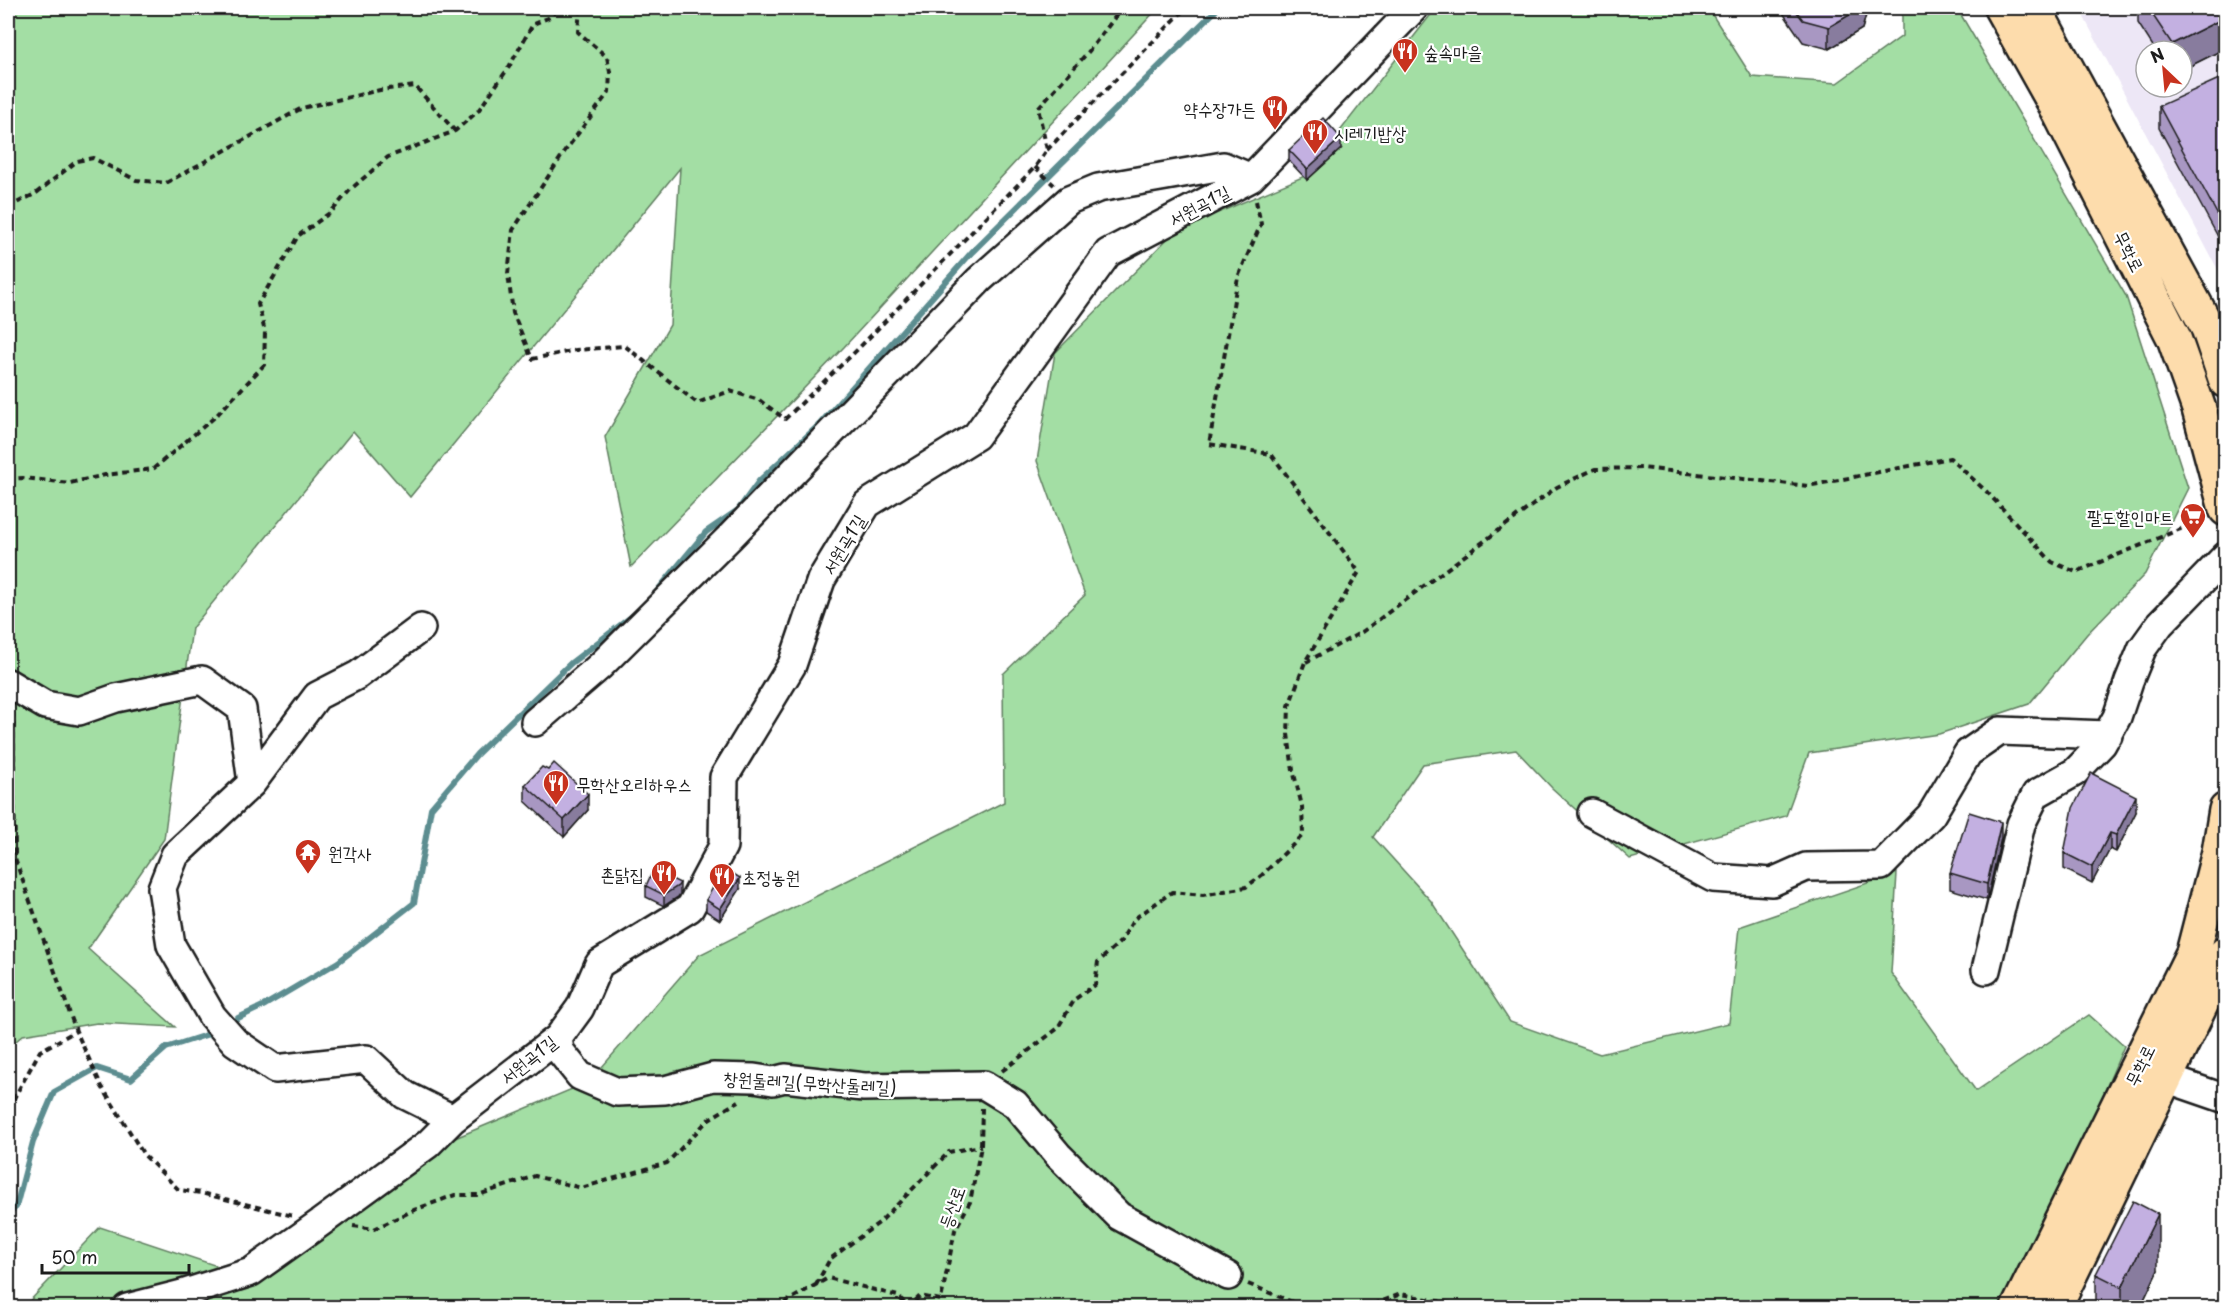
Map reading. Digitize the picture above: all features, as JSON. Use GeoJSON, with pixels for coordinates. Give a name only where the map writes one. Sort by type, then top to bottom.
{"type":"FeatureCollection","features":[{"type":"Feature","properties":{"kind":"main road","name":"무학로"},"geometry":{"type":"LineString","coordinates":[[2001,8],[2056,106],[2174,338],[2199,409],[2220,512]]}},
{"type":"Feature","properties":{"kind":"main road","name":"무학로"},"geometry":{"type":"LineString","coordinates":[[2034,8],[2208,328],[2226,381]]}},
{"type":"Feature","properties":{"kind":"main road","name":"무학로"},"geometry":{"type":"LineString","coordinates":[[2018,1308],[2193,953],[2219,852],[2226,810]]}},
{"type":"Feature","properties":{"kind":"main road","name":"무학로"},"geometry":{"type":"LineString","coordinates":[[2054,1308],[2226,953]]}},
{"type":"Feature","properties":{"kind":"street","name":"서원곡1길"},"geometry":{"type":"LineString","coordinates":[[127,1308],[182,1294],[251,1272],[320,1223],[428,1144],[453,1119],[558,1038],[580,1008],[599,964],[690,908],[723,846],[724,777],[792,665],[821,580],[867,504],[975,436],[1108,253],[1251,178],[1414,8]]}},
{"type":"Feature","properties":{"kind":"street"},"geometry":{"type":"LineString","coordinates":[[535,722],[600,666],[730,537],[979,280],[1069,200],[1098,188],[1223,166],[1251,178]]}},
{"type":"Feature","properties":{"kind":"street"},"geometry":{"type":"LineString","coordinates":[[1986,970],[2021,824],[2036,794],[2075,772],[2102,744],[2117,717],[2142,649],[2160,624],[2226,556]]}},
{"type":"Feature","properties":{"kind":"street"},"geometry":{"type":"LineString","coordinates":[[421,628],[358,675],[317,696],[252,783],[175,855],[162,888],[171,945],[212,1016],[235,1042],[275,1069],[366,1059],[405,1095],[453,1119]]}},
{"type":"Feature","properties":{"kind":"street"},"geometry":{"type":"LineString","coordinates":[[10,685],[45,705],[79,711],[116,698],[202,680],[242,709],[252,783]]}},
{"type":"Feature","properties":{"kind":"street"},"geometry":{"type":"LineString","coordinates":[[1592,813],[1713,878],[1772,882],[1806,867],[1881,866],[1931,815],[1968,753],[2000,731],[2108,735]]}},
{"type":"Feature","properties":{"kind":"street","name":"창원둘레길(무학산둘레길)"},"geometry":{"type":"LineString","coordinates":[[558,1038],[560,1051],[580,1077],[617,1092],[665,1090],[713,1077],[773,1081],[785,1078],[864,1087],[984,1085]]}},
{"type":"Feature","properties":{"kind":"street"},"geometry":{"type":"LineString","coordinates":[[2165,1078],[2226,1099]]}},
{"type":"Feature","properties":{"kind":"street"},"geometry":{"type":"LineString","coordinates":[[984,1085],[1015,1104],[1058,1155],[1119,1216],[1228,1276]]}},
{"type":"Feature","properties":{"kind":"path"},"geometry":{"type":"LineString","coordinates":[[8,479],[23,478],[70,483],[153,468],[216,416],[264,365],[265,332],[258,304],[298,236],[331,212],[351,189],[388,157],[455,131],[478,111],[509,67],[533,24],[548,18],[559,8]]}},
{"type":"Feature","properties":{"kind":"path"},"geometry":{"type":"LineString","coordinates":[[580,8],[579,32],[607,57],[610,72],[609,92],[565,151],[513,230],[508,274],[513,313],[532,359],[576,350],[625,346],[697,403],[730,391],[759,400],[784,419],[858,349],[1186,8]]}},
{"type":"Feature","properties":{"kind":"path"},"geometry":{"type":"LineString","coordinates":[[1047,150],[1038,108],[1089,51],[1122,8]]}},
{"type":"Feature","properties":{"kind":"path"},"geometry":{"type":"LineString","coordinates":[[8,207],[35,194],[77,161],[85,159],[93,158],[136,180],[166,183],[302,108],[380,90],[415,86],[455,131]]}},
{"type":"Feature","properties":{"kind":"path"},"geometry":{"type":"LineString","coordinates":[[1035,167],[1061,191]]}},
{"type":"Feature","properties":{"kind":"path"},"geometry":{"type":"LineString","coordinates":[[984,1085],[1057,1029],[1076,999],[1095,985],[1098,962],[1121,940],[1134,919],[1172,892],[1203,896],[1246,887],[1262,875],[1303,835],[1302,806],[1293,770],[1288,734],[1289,706],[1305,662],[1359,572],[1271,454],[1209,444],[1238,277],[1261,224],[1251,178]]}},
{"type":"Feature","properties":{"kind":"path"},"geometry":{"type":"LineString","coordinates":[[1305,662],[1362,632],[1557,487],[1595,469],[1642,468],[1808,486],[1950,458],[1987,492],[2052,562],[2076,572],[2220,512]]}},
{"type":"Feature","properties":{"kind":"path"},"geometry":{"type":"LineString","coordinates":[[10,685],[15,859],[76,1030],[101,1085],[144,1155],[179,1190],[201,1193],[320,1223],[374,1228],[455,1195],[478,1195],[535,1176],[581,1188],[667,1163],[709,1119],[773,1081]]}},
{"type":"Feature","properties":{"kind":"path"},"geometry":{"type":"LineString","coordinates":[[8,1109],[40,1051],[76,1030]]}},
{"type":"Feature","properties":{"kind":"path","name":"등산로"},"geometry":{"type":"LineString","coordinates":[[908,1307],[920,1296],[942,1300],[955,1230],[970,1202],[981,1146],[984,1085]]}},
{"type":"Feature","properties":{"kind":"path"},"geometry":{"type":"LineString","coordinates":[[816,1286],[830,1259],[880,1222],[949,1152],[981,1146]]}},
{"type":"Feature","properties":{"kind":"path"},"geometry":{"type":"LineString","coordinates":[[1228,1276],[1307,1308]]}},
{"type":"Feature","properties":{"kind":"path"},"geometry":{"type":"LineString","coordinates":[[775,1308],[828,1278],[898,1296],[908,1307]]}},
{"type":"Feature","properties":{"kind":"path"},"geometry":{"type":"LineString","coordinates":[[1364,1308],[1401,1294],[1473,1308]]}},
{"type":"Feature","properties":{"kind":"shaded area"},"geometry":{"type":"Polygon","coordinates":[[[2079,8],[2225,8],[2225,283],[2079,8]]]}},
{"type":"Feature","properties":{"kind":"green space"},"geometry":{"type":"Polygon","coordinates":[[[8,8],[1158,8],[844,347],[631,567],[605,437],[670,325],[680,168],[410,497],[353,431],[192,628],[164,839],[88,949],[175,1027],[97,1023],[23,1035],[8,1048],[8,8]]]}},
{"type":"Feature","properties":{"kind":"green space"},"geometry":{"type":"Polygon","coordinates":[[[1436,8],[1708,8],[1752,77],[1837,83],[1902,36],[1902,8],[1957,8],[2126,296],[2188,488],[2145,574],[2087,634],[2029,704],[1939,734],[1809,753],[1786,816],[1630,859],[1552,788],[1516,750],[1423,764],[1373,837],[1431,901],[1510,1022],[1600,1054],[1729,1023],[1739,927],[1897,873],[1891,973],[1976,1091],[2089,1015],[2124,1046],[2073,1165],[1999,1307],[23,1308],[100,1227],[250,1277],[448,1141],[589,1082],[699,955],[1004,802],[1003,674],[1085,595],[1037,461],[1055,353],[1175,231],[1305,176],[1436,8]]]}},
{"type":"Feature","properties":{"kind":"building"},"geometry":{"type":"Polygon","coordinates":[[[1794,8],[1861,8],[1829,27],[1803,20],[1794,8]]]}},
{"type":"Feature","properties":{"kind":"building"},"geometry":{"type":"Polygon","coordinates":[[[2148,8],[2226,8],[2226,17],[2182,39],[2169,39],[2148,8]]]}},
{"type":"Feature","properties":{"kind":"building"},"geometry":{"type":"Polygon","coordinates":[[[2219,79],[2226,90],[2226,223],[2223,225],[2159,106],[2175,99],[2194,99],[2194,90],[2219,79]]]}},
{"type":"Feature","properties":{"kind":"building"},"geometry":{"type":"Polygon","coordinates":[[[1323,118],[1341,138],[1307,169],[1289,150],[1323,118]]]}},
{"type":"Feature","properties":{"kind":"building"},"geometry":{"type":"Polygon","coordinates":[[[554,763],[588,794],[564,820],[525,785],[542,767],[548,770],[554,763]]]}},
{"type":"Feature","properties":{"kind":"building"},"geometry":{"type":"Polygon","coordinates":[[[2091,773],[2136,796],[2116,835],[2110,833],[2092,867],[2064,853],[2073,808],[2091,773]]]}},
{"type":"Feature","properties":{"kind":"building"},"geometry":{"type":"Polygon","coordinates":[[[1969,812],[2001,822],[1987,884],[1950,873],[1969,812]]]}},
{"type":"Feature","properties":{"kind":"building"},"geometry":{"type":"Polygon","coordinates":[[[724,868],[740,878],[720,909],[706,900],[724,868]]]}},
{"type":"Feature","properties":{"kind":"building"},"geometry":{"type":"Polygon","coordinates":[[[653,870],[680,883],[664,895],[646,886],[653,870]]]}},
{"type":"Feature","properties":{"kind":"building"},"geometry":{"type":"Polygon","coordinates":[[[2133,1201],[2158,1214],[2122,1287],[2096,1274],[2133,1201]]]}},
{"type":"Feature","properties":{"kind":"waterway"},"geometry":{"type":"LineString","coordinates":[[653,596],[706,532],[738,510],[759,481],[819,425],[972,252],[1218,8]]}},
{"type":"Feature","properties":{"kind":"waterway"},"geometry":{"type":"LineString","coordinates":[[238,1018],[265,1005],[338,962],[414,903],[431,808],[477,754],[571,663],[635,614]]}},
{"type":"Feature","properties":{"kind":"waterway"},"geometry":{"type":"LineString","coordinates":[[8,1213],[16,1207],[33,1142],[54,1092],[97,1068],[131,1079],[166,1048],[209,1034]]}},
{"type":"Feature","properties":{"kind":"place","name":"숲속마을"},"geometry":{"type":"Point","coordinates":[1405,74]}},
{"type":"Feature","properties":{"kind":"place","name":"약수장가든"},"geometry":{"type":"Point","coordinates":[1275,131]}},
{"type":"Feature","properties":{"kind":"place","name":"시레기밥상"},"geometry":{"type":"Point","coordinates":[1315,155]}},
{"type":"Feature","properties":{"kind":"place","name":"팔도할인마트"},"geometry":{"type":"Point","coordinates":[2193,539]}},
{"type":"Feature","properties":{"kind":"place","name":"무학산오리하우스"},"geometry":{"type":"Point","coordinates":[556,806]}},
{"type":"Feature","properties":{"kind":"place","name":"원각사"},"geometry":{"type":"Point","coordinates":[308,875]}},
{"type":"Feature","properties":{"kind":"place","name":"촌닭집"},"geometry":{"type":"Point","coordinates":[664,896]}},
{"type":"Feature","properties":{"kind":"place","name":"초정농원"},"geometry":{"type":"Point","coordinates":[722,899]}}]}
